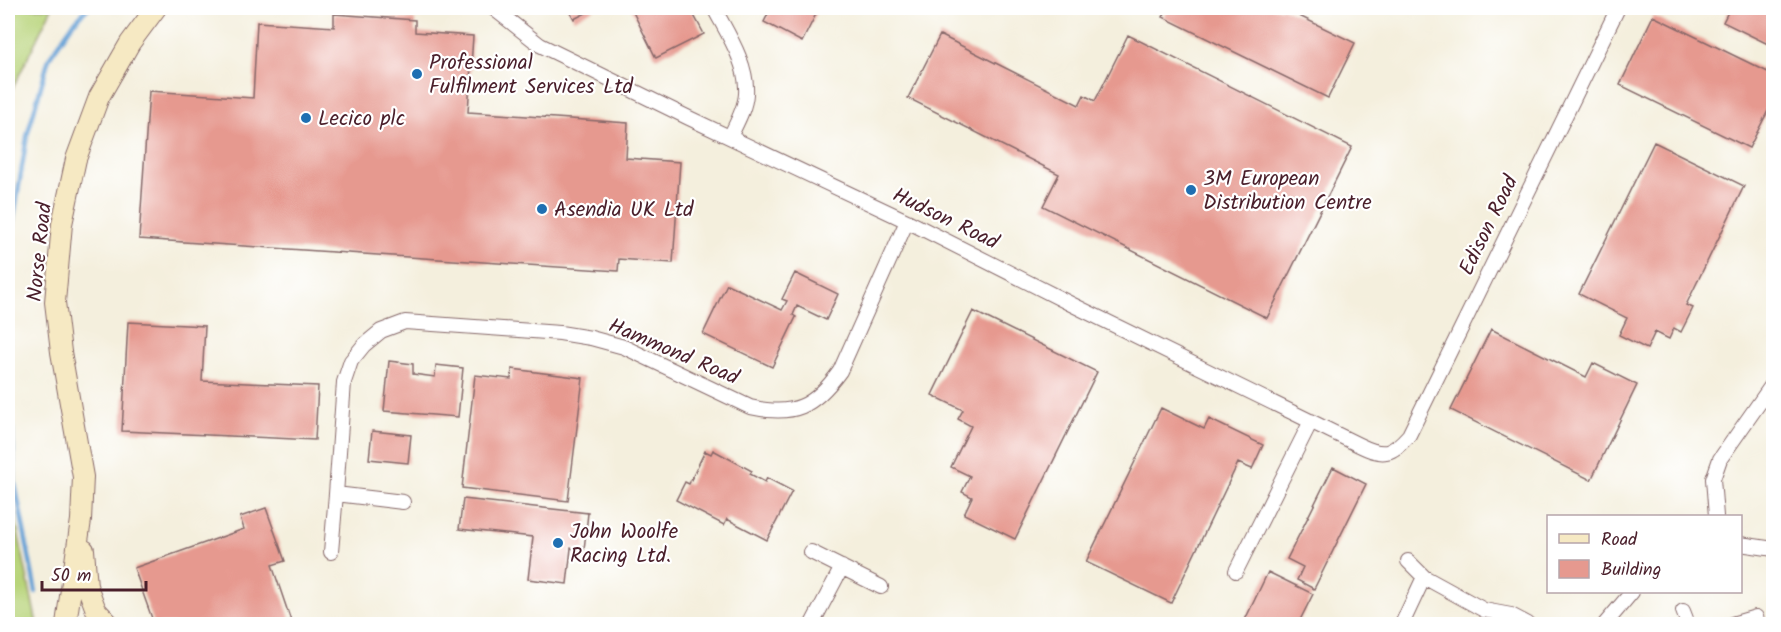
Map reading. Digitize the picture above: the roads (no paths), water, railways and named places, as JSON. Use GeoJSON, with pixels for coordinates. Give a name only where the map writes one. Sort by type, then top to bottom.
{"type":"FeatureCollection","features":[{"type":"Feature","properties":{"kind":"street","name":"Norse Road"},"geometry":{"type":"LineString","coordinates":[[66,624],[81,520],[83,477],[61,352],[55,302],[62,224],[76,159],[99,97],[130,43],[156,8]]}},
{"type":"Feature","properties":{"kind":"street","name":"Hudson Road"},"geometry":{"type":"LineString","coordinates":[[493,8],[540,45],[907,221],[1373,452],[1386,453]]}},
{"type":"Feature","properties":{"kind":"street"},"geometry":{"type":"LineString","coordinates":[[714,8],[743,70],[746,94],[740,117],[730,138]]}},
{"type":"Feature","properties":{"kind":"street","name":"Edison Road"},"geometry":{"type":"LineString","coordinates":[[1386,453],[1398,447],[1409,435],[1618,8]]}},
{"type":"Feature","properties":{"kind":"street","name":"Hammond Road"},"geometry":{"type":"LineString","coordinates":[[331,552],[344,382],[351,361],[364,345],[381,331],[405,322],[560,333],[591,338],[624,348],[750,407],[772,412],[795,409],[810,403],[827,388],[840,371],[907,221]]}},
{"type":"Feature","properties":{"kind":"street"},"geometry":{"type":"LineString","coordinates":[[1716,515],[1713,479],[1719,459],[1773,382]]}},
{"type":"Feature","properties":{"kind":"street"},"geometry":{"type":"LineString","coordinates":[[1236,571],[1311,421]]}},
{"type":"Feature","properties":{"kind":"street"},"geometry":{"type":"LineString","coordinates":[[336,494],[403,502]]}},
{"type":"Feature","properties":{"kind":"street","name":"Norse Road"},"geometry":{"type":"LineString","coordinates":[[81,520],[87,586],[96,610],[109,624]]}},
{"type":"Feature","properties":{"kind":"street"},"geometry":{"type":"LineString","coordinates":[[1742,544],[1773,549]]}},
{"type":"Feature","properties":{"kind":"street"},"geometry":{"type":"LineString","coordinates":[[812,552],[881,587]]}},
{"type":"Feature","properties":{"kind":"street"},"geometry":{"type":"LineString","coordinates":[[1408,561],[1425,577],[1484,610],[1510,615],[1528,624]]}},
{"type":"Feature","properties":{"kind":"street"},"geometry":{"type":"LineString","coordinates":[[812,624],[842,567]]}},
{"type":"Feature","properties":{"kind":"street"},"geometry":{"type":"LineString","coordinates":[[1402,624],[1425,577]]}},
{"type":"Feature","properties":{"kind":"street"},"geometry":{"type":"LineString","coordinates":[[1605,624],[1630,593]]}},
{"type":"Feature","properties":{"kind":"street"},"geometry":{"type":"LineString","coordinates":[[1732,624],[1756,617],[1758,624]]}},
{"type":"Feature","properties":{"kind":"street"},"geometry":{"type":"LineString","coordinates":[[84,624],[103,624]]}},
{"type":"Feature","properties":{"kind":"waterway"},"geometry":{"type":"LineString","coordinates":[[36,592],[15,484],[8,350],[9,247],[27,136],[49,58],[74,22],[88,8]]}},
{"type":"Feature","properties":{"kind":"place","name":"Professional Fulfilment Services Ltd"},"geometry":{"type":"Point","coordinates":[417,74]}},
{"type":"Feature","properties":{"kind":"place","name":"Lecico plc"},"geometry":{"type":"Point","coordinates":[306,118]}},
{"type":"Feature","properties":{"kind":"place","name":"3M European Distribution Centre"},"geometry":{"type":"Point","coordinates":[1191,190]}},
{"type":"Feature","properties":{"kind":"place","name":"Asendia UK Ltd"},"geometry":{"type":"Point","coordinates":[542,209]}},
{"type":"Feature","properties":{"kind":"place","name":"John Woolfe Racing Ltd."},"geometry":{"type":"Point","coordinates":[558,543]}}]}
